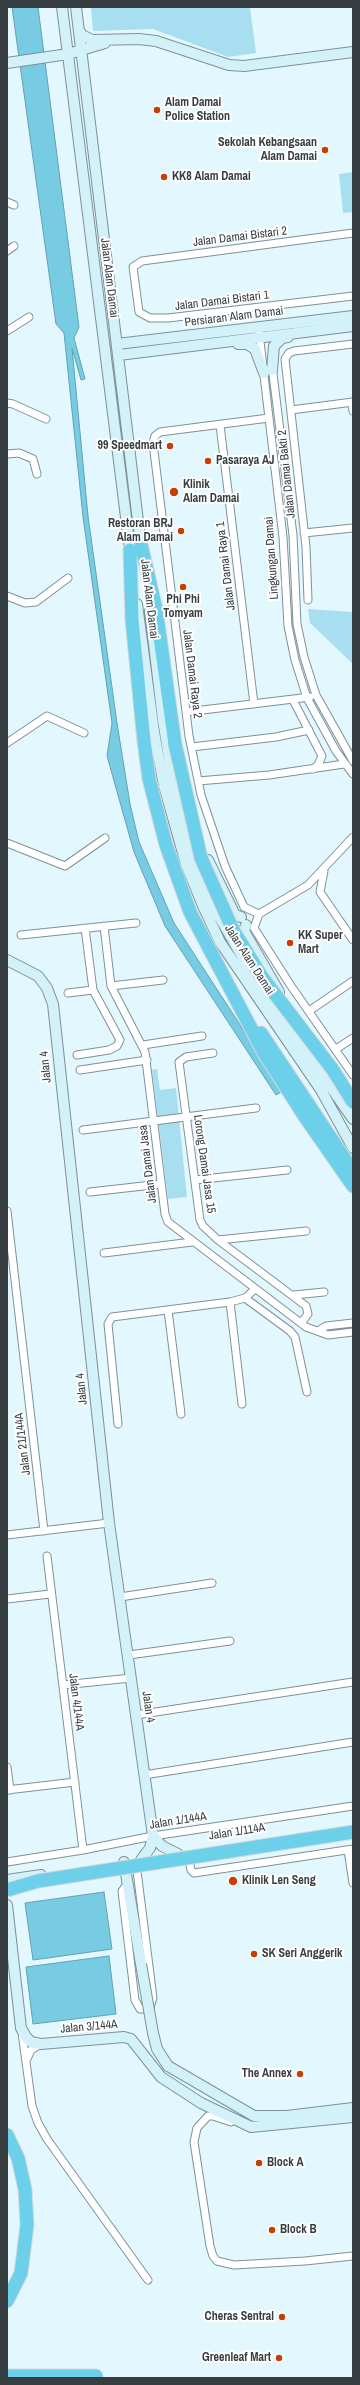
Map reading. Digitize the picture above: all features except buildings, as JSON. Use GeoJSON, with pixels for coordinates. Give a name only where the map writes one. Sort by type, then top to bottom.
{"type":"FeatureCollection","features":[{"type":"Feature","properties":{"kind":"highway"},"geometry":{"type":"LineString","coordinates":[[140,540],[156,609],[175,744],[201,858],[233,930],[262,977],[333,1070],[353,1102]]}},
{"type":"Feature","properties":{"kind":"highway"},"geometry":{"type":"LineString","coordinates":[[130,550],[132,620],[144,741],[150,779],[166,845],[190,912],[242,1008],[264,1053],[305,1117],[353,1186]]}},
{"type":"Feature","properties":{"kind":"highway"},"geometry":{"type":"LineString","coordinates":[[242,1008],[272,1048],[353,1171]]}},
{"type":"Feature","properties":{"kind":"highway"},"geometry":{"type":"LineString","coordinates":[[7,1887],[36,1880],[353,1831]]}},
{"type":"Feature","properties":{"kind":"highway"},"geometry":{"type":"LineString","coordinates":[[7,1890],[38,1881],[353,1831]]}},
{"type":"Feature","properties":{"kind":"highway"},"geometry":{"type":"LineString","coordinates":[[7,1882],[36,1880]]}},
{"type":"Feature","properties":{"kind":"highway"},"geometry":{"type":"LineString","coordinates":[[7,2134],[18,2158],[25,2189],[27,2225],[21,2272],[7,2301]]}},
{"type":"Feature","properties":{"kind":"highway"},"geometry":{"type":"LineString","coordinates":[[7,2376],[96,2376]]}},
{"type":"Feature","properties":{"kind":"street","name":"Jalan Alam Damai"},"geometry":{"type":"LineString","coordinates":[[62,7],[112,351],[130,550],[154,732],[164,786],[186,864],[220,942],[321,1090],[353,1148]]}},
{"type":"Feature","properties":{"kind":"street","name":"Jalan Alam Damai"},"geometry":{"type":"LineString","coordinates":[[76,7],[116,332],[112,351],[120,368],[163,720],[173,782],[188,836],[212,904],[255,979],[353,1119]]}},
{"type":"Feature","properties":{"kind":"street"},"geometry":{"type":"LineString","coordinates":[[79,30],[82,35],[92,40],[139,38],[156,41],[229,65],[244,66],[353,52]]}},
{"type":"Feature","properties":{"kind":"street"},"geometry":{"type":"LineString","coordinates":[[11,62],[68,54],[114,40]]}},
{"type":"Feature","properties":{"kind":"street"},"geometry":{"type":"LineString","coordinates":[[84,71],[88,54],[101,44]]}},
{"type":"Feature","properties":{"kind":"street","name":"Jalan Damai Bistari 2"},"geometry":{"type":"LineString","coordinates":[[133,267],[142,260],[353,233]]}},
{"type":"Feature","properties":{"kind":"street"},"geometry":{"type":"LineString","coordinates":[[7,251],[14,246]]}},
{"type":"Feature","properties":{"kind":"street","name":"Jalan Damai Bistari 1"},"geometry":{"type":"LineString","coordinates":[[133,267],[139,312],[150,318],[168,318],[353,296]]}},
{"type":"Feature","properties":{"kind":"street"},"geometry":{"type":"LineString","coordinates":[[7,331],[29,316]]}},
{"type":"Feature","properties":{"kind":"street","name":"Persiaran Alam Damai"},"geometry":{"type":"LineString","coordinates":[[112,351],[132,343],[353,316]]}},
{"type":"Feature","properties":{"kind":"street","name":"Persiaran Alam Damai"},"geometry":{"type":"LineString","coordinates":[[112,351],[139,353],[353,326]]}},
{"type":"Feature","properties":{"kind":"street","name":"Lingkungan Damai"},"geometry":{"type":"LineString","coordinates":[[262,327],[293,535],[297,624],[304,657],[316,695],[353,761]]}},
{"type":"Feature","properties":{"kind":"street"},"geometry":{"type":"LineString","coordinates":[[116,332],[132,343]]}},
{"type":"Feature","properties":{"kind":"street"},"geometry":{"type":"LineString","coordinates":[[268,371],[274,346],[282,338],[301,333]]}},
{"type":"Feature","properties":{"kind":"street"},"geometry":{"type":"LineString","coordinates":[[222,342],[247,344],[255,349],[268,371]]}},
{"type":"Feature","properties":{"kind":"street","name":"Jalan Damai Bakti 2"},"geometry":{"type":"LineString","coordinates":[[308,600],[304,533],[284,359],[289,353],[294,351],[353,344]]}},
{"type":"Feature","properties":{"kind":"street"},"geometry":{"type":"LineString","coordinates":[[120,368],[126,359],[139,353]]}},
{"type":"Feature","properties":{"kind":"street","name":"Lingkungan Damai"},"geometry":{"type":"LineString","coordinates":[[268,371],[270,418],[283,537],[288,626],[295,660],[307,698],[344,764],[353,774]]}},
{"type":"Feature","properties":{"kind":"street"},"geometry":{"type":"LineString","coordinates":[[291,410],[352,402],[353,411]]}},
{"type":"Feature","properties":{"kind":"street"},"geometry":{"type":"LineString","coordinates":[[7,403],[13,404],[46,419]]}},
{"type":"Feature","properties":{"kind":"street"},"geometry":{"type":"LineString","coordinates":[[220,424],[270,418]]}},
{"type":"Feature","properties":{"kind":"street","name":"Jalan Damai Raya 2"},"geometry":{"type":"LineString","coordinates":[[220,424],[160,432],[155,436],[152,443],[186,712],[198,781],[225,866],[244,907]]}},
{"type":"Feature","properties":{"kind":"street","name":"Jalan Damai Raya 1"},"geometry":{"type":"LineString","coordinates":[[220,424],[254,704]]}},
{"type":"Feature","properties":{"kind":"street"},"geometry":{"type":"LineString","coordinates":[[7,454],[19,452],[33,459],[37,474]]}},
{"type":"Feature","properties":{"kind":"street"},"geometry":{"type":"LineString","coordinates":[[304,533],[353,528]]}},
{"type":"Feature","properties":{"kind":"street"},"geometry":{"type":"LineString","coordinates":[[7,596],[25,603],[36,602],[68,578]]}},
{"type":"Feature","properties":{"kind":"street"},"geometry":{"type":"LineString","coordinates":[[186,712],[293,700],[316,695]]}},
{"type":"Feature","properties":{"kind":"street"},"geometry":{"type":"LineString","coordinates":[[293,700],[322,756],[318,765],[312,770]]}},
{"type":"Feature","properties":{"kind":"street"},"geometry":{"type":"LineString","coordinates":[[7,743],[47,716],[84,733]]}},
{"type":"Feature","properties":{"kind":"street"},"geometry":{"type":"LineString","coordinates":[[192,747],[276,737],[309,730]]}},
{"type":"Feature","properties":{"kind":"street"},"geometry":{"type":"LineString","coordinates":[[198,781],[312,770],[344,764]]}},
{"type":"Feature","properties":{"kind":"street"},"geometry":{"type":"LineString","coordinates":[[188,836],[202,848],[235,914],[247,923],[353,1075]]}},
{"type":"Feature","properties":{"kind":"street"},"geometry":{"type":"LineString","coordinates":[[247,923],[259,914],[308,885],[353,837]]}},
{"type":"Feature","properties":{"kind":"street"},"geometry":{"type":"LineString","coordinates":[[7,843],[65,866],[105,838]]}},
{"type":"Feature","properties":{"kind":"street"},"geometry":{"type":"LineString","coordinates":[[320,892],[325,868]]}},
{"type":"Feature","properties":{"kind":"street"},"geometry":{"type":"LineString","coordinates":[[308,885],[320,892],[353,940]]}},
{"type":"Feature","properties":{"kind":"street"},"geometry":{"type":"LineString","coordinates":[[244,907],[259,914]]}},
{"type":"Feature","properties":{"kind":"street"},"geometry":{"type":"LineString","coordinates":[[244,907],[247,923],[244,931],[281,995],[286,1023]]}},
{"type":"Feature","properties":{"kind":"street"},"geometry":{"type":"LineString","coordinates":[[21,935],[136,923]]}},
{"type":"Feature","properties":{"kind":"street","name":"Jalan Damai Jasa"},"geometry":{"type":"LineString","coordinates":[[104,926],[111,986],[143,1045],[147,1060],[164,1214],[168,1222],[192,1242],[301,1323],[328,1335],[353,1332]]}},
{"type":"Feature","properties":{"kind":"street"},"geometry":{"type":"LineString","coordinates":[[77,1055],[109,1050],[117,1046],[120,1040],[93,990],[85,928]]}},
{"type":"Feature","properties":{"kind":"street","name":"Jalan 4"},"geometry":{"type":"LineString","coordinates":[[7,960],[38,976],[48,988],[53,1004],[109,1523],[129,1655],[153,1836]]}},
{"type":"Feature","properties":{"kind":"street"},"geometry":{"type":"LineString","coordinates":[[111,986],[163,980]]}},
{"type":"Feature","properties":{"kind":"street"},"geometry":{"type":"LineString","coordinates":[[309,1011],[353,981]]}},
{"type":"Feature","properties":{"kind":"street"},"geometry":{"type":"LineString","coordinates":[[68,993],[93,990]]}},
{"type":"Feature","properties":{"kind":"street"},"geometry":{"type":"LineString","coordinates":[[143,1045],[202,1036]]}},
{"type":"Feature","properties":{"kind":"street"},"geometry":{"type":"LineString","coordinates":[[336,1049],[353,1038]]}},
{"type":"Feature","properties":{"kind":"street","name":"Lorong Damai Jasa 15"},"geometry":{"type":"LineString","coordinates":[[213,1054],[186,1057],[179,1062],[200,1220],[203,1226],[218,1240],[294,1295],[308,1310],[308,1314],[301,1323]]}},
{"type":"Feature","properties":{"kind":"street"},"geometry":{"type":"LineString","coordinates":[[80,1070],[147,1060]]}},
{"type":"Feature","properties":{"kind":"street"},"geometry":{"type":"LineString","coordinates":[[83,1130],[256,1108]]}},
{"type":"Feature","properties":{"kind":"street"},"geometry":{"type":"LineString","coordinates":[[195,1180],[287,1170]]}},
{"type":"Feature","properties":{"kind":"street"},"geometry":{"type":"LineString","coordinates":[[90,1192],[161,1184]]}},
{"type":"Feature","properties":{"kind":"street","name":"Jalan 21/144A"},"geometry":{"type":"LineString","coordinates":[[7,1211],[44,1531]]}},
{"type":"Feature","properties":{"kind":"street"},"geometry":{"type":"LineString","coordinates":[[218,1240],[306,1231]]}},
{"type":"Feature","properties":{"kind":"street"},"geometry":{"type":"LineString","coordinates":[[104,1253],[192,1242]]}},
{"type":"Feature","properties":{"kind":"street"},"geometry":{"type":"LineString","coordinates":[[118,1424],[108,1320],[112,1316],[230,1302],[245,1298],[255,1289]]}},
{"type":"Feature","properties":{"kind":"street"},"geometry":{"type":"LineString","coordinates":[[294,1295],[324,1292]]}},
{"type":"Feature","properties":{"kind":"street"},"geometry":{"type":"LineString","coordinates":[[245,1298],[290,1331],[295,1337],[307,1392]]}},
{"type":"Feature","properties":{"kind":"street"},"geometry":{"type":"LineString","coordinates":[[230,1302],[242,1404]]}},
{"type":"Feature","properties":{"kind":"street"},"geometry":{"type":"LineString","coordinates":[[168,1310],[181,1414]]}},
{"type":"Feature","properties":{"kind":"street"},"geometry":{"type":"LineString","coordinates":[[318,1331],[326,1326],[353,1323]]}},
{"type":"Feature","properties":{"kind":"street"},"geometry":{"type":"LineString","coordinates":[[7,1535],[109,1523]]}},
{"type":"Feature","properties":{"kind":"street","name":"Jalan 4/144A"},"geometry":{"type":"LineString","coordinates":[[47,1556],[50,1594],[63,1685],[83,1850]]}},
{"type":"Feature","properties":{"kind":"street"},"geometry":{"type":"LineString","coordinates":[[120,1597],[212,1583]]}},
{"type":"Feature","properties":{"kind":"street"},"geometry":{"type":"LineString","coordinates":[[7,1599],[50,1594]]}},
{"type":"Feature","properties":{"kind":"street"},"geometry":{"type":"LineString","coordinates":[[129,1655],[230,1641]]}},
{"type":"Feature","properties":{"kind":"street"},"geometry":{"type":"LineString","coordinates":[[63,1685],[131,1678]]}},
{"type":"Feature","properties":{"kind":"street"},"geometry":{"type":"LineString","coordinates":[[136,1715],[353,1682]]}},
{"type":"Feature","properties":{"kind":"street"},"geometry":{"type":"LineString","coordinates":[[144,1775],[353,1742]]}},
{"type":"Feature","properties":{"kind":"street"},"geometry":{"type":"LineString","coordinates":[[7,1767],[8,1790],[75,1782]]}},
{"type":"Feature","properties":{"kind":"street","name":"Jalan 1/144A"},"geometry":{"type":"LineString","coordinates":[[7,1862],[83,1850],[153,1836],[353,1806]]}},
{"type":"Feature","properties":{"kind":"street","name":"Jalan 1/114A"},"geometry":{"type":"LineString","coordinates":[[7,1882],[353,1826]]}},
{"type":"Feature","properties":{"kind":"street"},"geometry":{"type":"LineString","coordinates":[[153,1836],[162,1846],[178,1854]]}},
{"type":"Feature","properties":{"kind":"street"},"geometry":{"type":"LineString","coordinates":[[128,1883],[122,1891],[135,2000],[140,2009],[146,2010],[150,2007],[153,1998],[139,1860],[150,1848],[153,1836]]}},
{"type":"Feature","properties":{"kind":"street"},"geometry":{"type":"LineString","coordinates":[[188,1853],[191,1870],[194,1873],[350,1849],[353,1883]]}},
{"type":"Feature","properties":{"kind":"street"},"geometry":{"type":"LineString","coordinates":[[124,1862],[156,2044],[168,2066],[254,2116],[287,2116],[353,2108]]}},
{"type":"Feature","properties":{"kind":"street"},"geometry":{"type":"LineString","coordinates":[[7,1905],[21,2028],[32,2106],[38,2123],[47,2139],[148,2280]]}},
{"type":"Feature","properties":{"kind":"street"},"geometry":{"type":"LineString","coordinates":[[21,2028],[31,2042],[41,2044]]}},
{"type":"Feature","properties":{"kind":"street","name":"Jalan 3/144A"},"geometry":{"type":"LineString","coordinates":[[41,2044],[124,2037],[131,2039],[161,2077],[201,2103],[251,2127]]}},
{"type":"Feature","properties":{"kind":"street"},"geometry":{"type":"LineString","coordinates":[[26,2061],[31,2050],[41,2044]]}},
{"type":"Feature","properties":{"kind":"street"},"geometry":{"type":"LineString","coordinates":[[353,2117],[251,2127],[213,2116],[204,2119],[197,2128],[194,2142],[213,2256],[217,2261],[234,2265],[305,2261],[353,2256]]}},
{"type":"Feature","properties":{"kind":"shaded area"},"geometry":{"type":"Polygon","coordinates":[[[12,7],[38,7],[79,327],[74,338],[85,379],[81,380],[72,348],[88,516],[117,723],[130,804],[139,842],[174,923],[283,1091],[276,1095],[165,926],[134,852],[107,756],[112,723],[83,517],[64,333],[56,324],[12,7]]]}},
{"type":"Feature","properties":{"kind":"shaded area"},"geometry":{"type":"Polygon","coordinates":[[[91,7],[250,7],[256,53],[228,57],[153,29],[93,31],[91,7]]]}},
{"type":"Feature","properties":{"kind":"shaded area"},"geometry":{"type":"Polygon","coordinates":[[[353,172],[353,212],[343,213],[339,174],[353,172]]]}},
{"type":"Feature","properties":{"kind":"shaded area"},"geometry":{"type":"Polygon","coordinates":[[[308,609],[353,612],[353,664],[310,623],[308,609]]]}},
{"type":"Feature","properties":{"kind":"shaded area"},"geometry":{"type":"Polygon","coordinates":[[[157,1069],[160,1090],[176,1088],[187,1197],[168,1199],[152,1070],[157,1069]]]}},
{"type":"Feature","properties":{"kind":"shaded area"},"geometry":{"type":"Polygon","coordinates":[[[104,1892],[112,1949],[33,1960],[25,1903],[104,1892]]]}},
{"type":"Feature","properties":{"kind":"shaded area"},"geometry":{"type":"Polygon","coordinates":[[[109,1956],[116,2014],[33,2024],[26,1967],[109,1956]]]}},
{"type":"Feature","properties":{"kind":"place","name":"Alam Damai Police Station"},"geometry":{"type":"Point","coordinates":[157,110]}},
{"type":"Feature","properties":{"kind":"place","name":"Sekolah Kebangsaan Alam Damai"},"geometry":{"type":"Point","coordinates":[325,150]}},
{"type":"Feature","properties":{"kind":"place","name":"KK8 Alam Damai"},"geometry":{"type":"Point","coordinates":[164,177]}},
{"type":"Feature","properties":{"kind":"place","name":"99 Speedmart"},"geometry":{"type":"Point","coordinates":[170,446]}},
{"type":"Feature","properties":{"kind":"place","name":"Pasaraya AJ"},"geometry":{"type":"Point","coordinates":[208,461]}},
{"type":"Feature","properties":{"kind":"place","name":"Klinik Alam Damai"},"geometry":{"type":"Point","coordinates":[174,492]}},
{"type":"Feature","properties":{"kind":"place","name":"Restoran BRJ Alam Damai"},"geometry":{"type":"Point","coordinates":[181,531]}},
{"type":"Feature","properties":{"kind":"place","name":"Phi Phi Tomyam"},"geometry":{"type":"Point","coordinates":[183,587]}},
{"type":"Feature","properties":{"kind":"place","name":"KK Super Mart"},"geometry":{"type":"Point","coordinates":[290,943]}},
{"type":"Feature","properties":{"kind":"place","name":"Klinik Len Seng"},"geometry":{"type":"Point","coordinates":[233,1881]}},
{"type":"Feature","properties":{"kind":"place","name":"SK Seri Anggerik"},"geometry":{"type":"Point","coordinates":[254,1954]}},
{"type":"Feature","properties":{"kind":"place","name":"The Annex"},"geometry":{"type":"Point","coordinates":[300,2074]}},
{"type":"Feature","properties":{"kind":"place","name":"Block A"},"geometry":{"type":"Point","coordinates":[259,2163]}},
{"type":"Feature","properties":{"kind":"place","name":"Block B"},"geometry":{"type":"Point","coordinates":[272,2230]}},
{"type":"Feature","properties":{"kind":"place","name":"Cheras Sentral"},"geometry":{"type":"Point","coordinates":[282,2317]}},
{"type":"Feature","properties":{"kind":"place","name":"Greenleaf Mart"},"geometry":{"type":"Point","coordinates":[279,2358]}}]}
